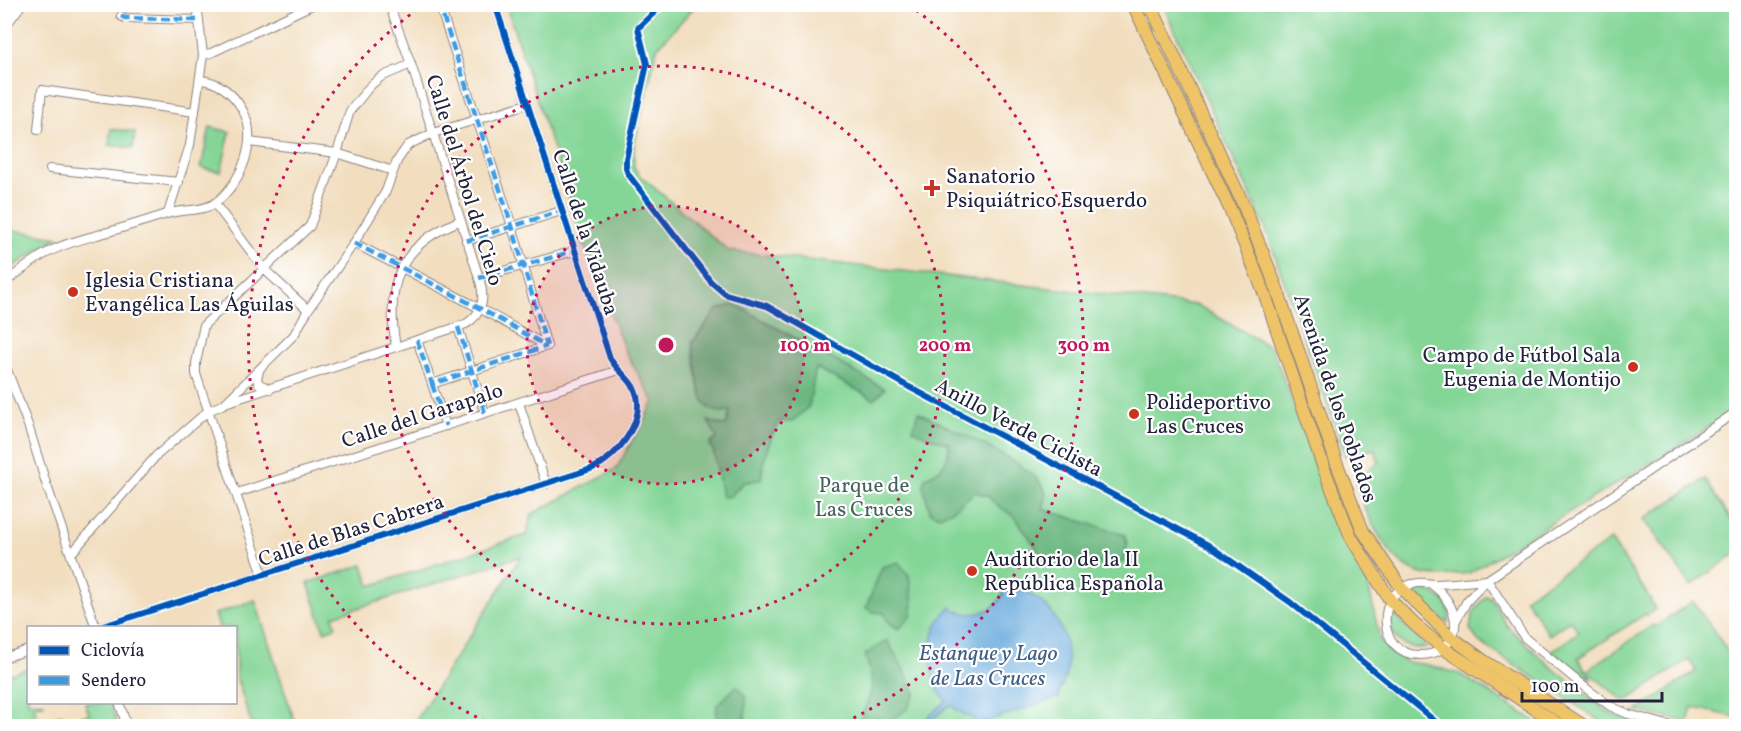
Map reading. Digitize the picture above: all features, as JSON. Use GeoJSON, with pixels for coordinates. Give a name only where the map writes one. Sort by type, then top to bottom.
{"type":"FeatureCollection","features":[{"type":"Feature","properties":{"kind":"main road","name":"Avenida de los Poblados"},"geometry":{"type":"LineString","coordinates":[[1132,4],[1235,222],[1264,292],[1340,512],[1351,537],[1390,600],[1415,625],[1443,648],[1562,726]]}},
{"type":"Feature","properties":{"kind":"main road","name":"Avenida de los Poblados"},"geometry":{"type":"LineString","coordinates":[[1150,4],[1244,206],[1277,289],[1337,464],[1363,531],[1402,588],[1451,637],[1584,726]]}},
{"type":"Feature","properties":{"kind":"street"},"geometry":{"type":"LineString","coordinates":[[4,28],[22,4]]}},
{"type":"Feature","properties":{"kind":"street"},"geometry":{"type":"LineString","coordinates":[[168,213],[190,145],[200,80],[203,55],[197,4]]}},
{"type":"Feature","properties":{"kind":"street"},"geometry":{"type":"LineString","coordinates":[[203,55],[314,4]]}},
{"type":"Feature","properties":{"kind":"street","name":"Calle del Árbol del Cielo"},"geometry":{"type":"LineString","coordinates":[[224,404],[458,327],[473,320],[481,309],[483,295],[479,278],[411,64],[389,4]]}},
{"type":"Feature","properties":{"kind":"street"},"geometry":{"type":"LineString","coordinates":[[440,4],[512,226],[547,346]]}},
{"type":"Feature","properties":{"kind":"street","name":"Calle de la Vidauba"},"geometry":{"type":"LineString","coordinates":[[495,4],[610,358],[633,387],[639,406],[632,428],[611,457]]}},
{"type":"Feature","properties":{"kind":"street"},"geometry":{"type":"LineString","coordinates":[[121,16],[200,20]]}},
{"type":"Feature","properties":{"kind":"street"},"geometry":{"type":"LineString","coordinates":[[263,575],[196,369],[204,325],[310,226],[350,111],[361,96],[381,77],[411,64]]}},
{"type":"Feature","properties":{"kind":"street"},"geometry":{"type":"LineString","coordinates":[[4,283],[46,253],[69,243],[168,213],[194,210],[215,204],[242,170],[247,157],[248,126],[243,110],[226,89],[211,81],[200,80]]}},
{"type":"Feature","properties":{"kind":"street"},"geometry":{"type":"LineString","coordinates":[[38,130],[42,90],[195,112]]}},
{"type":"Feature","properties":{"kind":"street"},"geometry":{"type":"LineString","coordinates":[[71,554],[156,456],[208,411],[224,404],[294,335],[386,190],[402,152],[408,145],[433,133],[527,104]]}},
{"type":"Feature","properties":{"kind":"street"},"geometry":{"type":"LineString","coordinates":[[249,141],[337,153],[393,171]]}},
{"type":"Feature","properties":{"kind":"street"},"geometry":{"type":"LineString","coordinates":[[50,169],[179,182]]}},
{"type":"Feature","properties":{"kind":"street"},"geometry":{"type":"LineString","coordinates":[[215,204],[264,268],[308,310]]}},
{"type":"Feature","properties":{"kind":"street"},"geometry":{"type":"LineString","coordinates":[[466,241],[561,211]]}},
{"type":"Feature","properties":{"kind":"street"},"geometry":{"type":"LineString","coordinates":[[396,347],[392,324],[395,280],[423,240],[459,221]]}},
{"type":"Feature","properties":{"kind":"street"},"geometry":{"type":"LineString","coordinates":[[354,243],[547,346]]}},
{"type":"Feature","properties":{"kind":"street"},"geometry":{"type":"LineString","coordinates":[[479,278],[574,251]]}},
{"type":"Feature","properties":{"kind":"street"},"geometry":{"type":"LineString","coordinates":[[458,327],[485,413]]}},
{"type":"Feature","properties":{"kind":"street"},"geometry":{"type":"LineString","coordinates":[[417,340],[446,426]]}},
{"type":"Feature","properties":{"kind":"street"},"geometry":{"type":"LineString","coordinates":[[432,384],[547,346]]}},
{"type":"Feature","properties":{"kind":"street"},"geometry":{"type":"LineString","coordinates":[[4,362],[97,626]]}},
{"type":"Feature","properties":{"kind":"street","name":"Calle del Garapalo"},"geometry":{"type":"LineString","coordinates":[[237,493],[619,370]]}},
{"type":"Feature","properties":{"kind":"street"},"geometry":{"type":"LineString","coordinates":[[259,371],[257,379],[259,384],[270,389]]}},
{"type":"Feature","properties":{"kind":"street"},"geometry":{"type":"LineString","coordinates":[[519,403],[546,484]]}},
{"type":"Feature","properties":{"kind":"street"},"geometry":{"type":"LineString","coordinates":[[1487,580],[1415,583],[1402,588],[1390,600],[1386,610],[1387,632],[1396,645],[1416,655],[1430,654],[1443,648],[1451,637],[1455,622],[1470,596],[1487,580],[1737,412]]}},
{"type":"Feature","properties":{"kind":"street","name":"Calle de Blas Cabrera"},"geometry":{"type":"LineString","coordinates":[[100,626],[546,484],[591,469],[611,457]]}},
{"type":"Feature","properties":{"kind":"street"},"geometry":{"type":"LineString","coordinates":[[1487,580],[1525,638],[1587,689],[1610,706],[1628,714],[1671,726]]}},
{"type":"Feature","properties":{"kind":"street"},"geometry":{"type":"LineString","coordinates":[[1431,584],[1449,601],[1455,622]]}},
{"type":"Feature","properties":{"kind":"street"},"geometry":{"type":"LineString","coordinates":[[4,658],[27,650]]}},
{"type":"Feature","properties":{"kind":"street"},"geometry":{"type":"LineString","coordinates":[[120,704],[127,726]]}},
{"type":"Feature","properties":{"kind":"green space","name":"Parque de Las Cruces"},"geometry":{"type":"Polygon","coordinates":[[[506,5],[696,5],[657,48],[634,146],[634,167],[639,175],[729,251],[1197,305],[1272,348],[1343,537],[1366,574],[1380,640],[1390,652],[1407,662],[1460,674],[1543,726],[412,726],[521,556],[333,616],[336,627],[324,631],[308,583],[363,565],[370,586],[526,535],[532,514],[616,469],[654,402],[625,351],[587,253],[506,5]]]}},
{"type":"Feature","properties":{"kind":"green space"},"geometry":{"type":"Polygon","coordinates":[[[1163,5],[1736,5],[1736,411],[1469,573],[1427,575],[1403,564],[1377,533],[1356,483],[1361,475],[1379,462],[1374,449],[1346,457],[1265,227],[1163,5]]]}},
{"type":"Feature","properties":{"kind":"green space"},"geometry":{"type":"Polygon","coordinates":[[[210,127],[230,132],[221,172],[201,168],[210,127]]]}},
{"type":"Feature","properties":{"kind":"green space"},"geometry":{"type":"Polygon","coordinates":[[[111,129],[135,132],[133,148],[109,145],[111,129]]]}},
{"type":"Feature","properties":{"kind":"green space"},"geometry":{"type":"Polygon","coordinates":[[[5,229],[58,237],[5,272],[5,229]]]}},
{"type":"Feature","properties":{"kind":"green space"},"geometry":{"type":"Polygon","coordinates":[[[735,304],[885,389],[874,399],[816,368],[809,406],[792,422],[779,421],[767,449],[761,479],[743,483],[731,496],[722,497],[714,453],[710,444],[717,438],[708,421],[726,426],[730,411],[713,410],[704,401],[692,343],[717,310],[735,304]]]}},
{"type":"Feature","properties":{"kind":"green space"},"geometry":{"type":"Polygon","coordinates":[[[918,412],[989,447],[1026,470],[1039,481],[1045,491],[1043,509],[1125,535],[1127,545],[1124,561],[1050,567],[1015,517],[994,503],[988,496],[975,492],[954,509],[940,516],[930,512],[923,486],[925,478],[943,466],[948,457],[949,444],[913,429],[918,412]]]}},
{"type":"Feature","properties":{"kind":"green space"},"geometry":{"type":"Polygon","coordinates":[[[1705,479],[1736,527],[1736,553],[1691,586],[1644,519],[1705,479]]]}},
{"type":"Feature","properties":{"kind":"green space"},"geometry":{"type":"Polygon","coordinates":[[[1611,540],[1655,609],[1578,658],[1586,671],[1653,625],[1655,627],[1693,601],[1736,663],[1736,715],[1734,717],[1692,707],[1688,722],[1637,711],[1696,671],[1689,659],[1629,699],[1623,700],[1588,672],[1591,679],[1551,652],[1579,632],[1570,620],[1549,635],[1525,598],[1611,540]]]}},
{"type":"Feature","properties":{"kind":"green space"},"geometry":{"type":"Polygon","coordinates":[[[898,562],[909,575],[913,604],[911,616],[899,629],[888,622],[884,613],[872,612],[866,608],[882,567],[898,562]]]}},
{"type":"Feature","properties":{"kind":"green space"},"geometry":{"type":"Polygon","coordinates":[[[1422,590],[1444,600],[1449,610],[1448,623],[1429,608],[1415,592],[1422,590]]]}},
{"type":"Feature","properties":{"kind":"green space"},"geometry":{"type":"Polygon","coordinates":[[[1486,596],[1492,599],[1507,626],[1549,665],[1609,713],[1644,726],[1608,726],[1478,641],[1470,629],[1473,613],[1486,596]]]}},
{"type":"Feature","properties":{"kind":"green space"},"geometry":{"type":"Polygon","coordinates":[[[255,600],[296,726],[252,726],[237,679],[237,626],[219,626],[215,614],[255,600]]]}},
{"type":"Feature","properties":{"kind":"green space"},"geometry":{"type":"Polygon","coordinates":[[[1393,614],[1427,647],[1412,647],[1399,641],[1392,630],[1393,614]]]}},
{"type":"Feature","properties":{"kind":"green space"},"geometry":{"type":"Polygon","coordinates":[[[887,640],[915,694],[907,709],[885,726],[860,726],[872,684],[865,655],[887,640]]]}},
{"type":"Feature","properties":{"kind":"green space"},"geometry":{"type":"Polygon","coordinates":[[[27,668],[27,704],[41,704],[34,706],[37,716],[23,720],[25,726],[5,726],[5,676],[27,668]]]}},
{"type":"Feature","properties":{"kind":"green space"},"geometry":{"type":"Polygon","coordinates":[[[737,686],[746,696],[745,726],[716,726],[717,705],[737,686]]]}},
{"type":"Feature","properties":{"kind":"green space"},"geometry":{"type":"Polygon","coordinates":[[[85,704],[110,704],[118,726],[43,726],[41,722],[62,714],[65,722],[89,714],[85,704]]]}},
{"type":"Feature","properties":{"kind":"water","name":"Estanque y Lago de Las Cruces"},"geometry":{"type":"Polygon","coordinates":[[[1005,588],[1022,591],[1037,599],[1050,610],[1059,625],[1068,659],[1066,676],[1059,692],[1060,697],[976,725],[973,718],[950,705],[924,726],[918,726],[946,701],[937,689],[932,671],[932,641],[938,622],[951,607],[967,613],[984,612],[997,603],[1005,588]]]}},
{"type":"Feature","properties":{"kind":"marked path"},"geometry":{"type":"LineString","coordinates":[[439,4],[512,226],[547,346]]}},
{"type":"Feature","properties":{"kind":"marked path"},"geometry":{"type":"LineString","coordinates":[[121,16],[199,20]]}},
{"type":"Feature","properties":{"kind":"marked path"},"geometry":{"type":"LineString","coordinates":[[466,241],[561,211]]}},
{"type":"Feature","properties":{"kind":"marked path"},"geometry":{"type":"LineString","coordinates":[[354,243],[547,346]]}},
{"type":"Feature","properties":{"kind":"marked path"},"geometry":{"type":"LineString","coordinates":[[479,278],[574,251]]}},
{"type":"Feature","properties":{"kind":"marked path"},"geometry":{"type":"LineString","coordinates":[[458,327],[485,413]]}},
{"type":"Feature","properties":{"kind":"marked path"},"geometry":{"type":"LineString","coordinates":[[417,340],[432,384],[547,346]]}},
{"type":"Feature","properties":{"kind":"marked path"},"geometry":{"type":"LineString","coordinates":[[432,384],[446,426]]}},
{"type":"Feature","properties":{"kind":"cycle path"},"geometry":{"type":"LineString","coordinates":[[103,626],[591,469],[611,456],[628,435],[634,423],[638,399],[634,388],[610,358],[495,4]]}},
{"type":"Feature","properties":{"kind":"cycle path","name":"Anillo Verde Ciclista"},"geometry":{"type":"LineString","coordinates":[[663,4],[638,28],[647,64],[626,168],[628,174],[711,282],[725,294],[767,306],[909,387],[1208,545],[1290,602],[1441,726]]}},
{"type":"Feature","properties":{"kind":"place","name":"Sanatorio Psiquiátrico Esquerdo"},"geometry":{"type":"Point","coordinates":[932,188]}},
{"type":"Feature","properties":{"kind":"place","name":"Iglesia Cristiana Evangélica Las Águilas"},"geometry":{"type":"Point","coordinates":[73,292]}},
{"type":"Feature","properties":{"kind":"place","name":"Campo de Fútbol Sala Eugenia de Montijo"},"geometry":{"type":"Point","coordinates":[1633,367]}},
{"type":"Feature","properties":{"kind":"place","name":"Polideportivo Las Cruces"},"geometry":{"type":"Point","coordinates":[1134,414]}},
{"type":"Feature","properties":{"kind":"place","name":"Auditorio de la II República Española"},"geometry":{"type":"Point","coordinates":[972,571]}}]}
